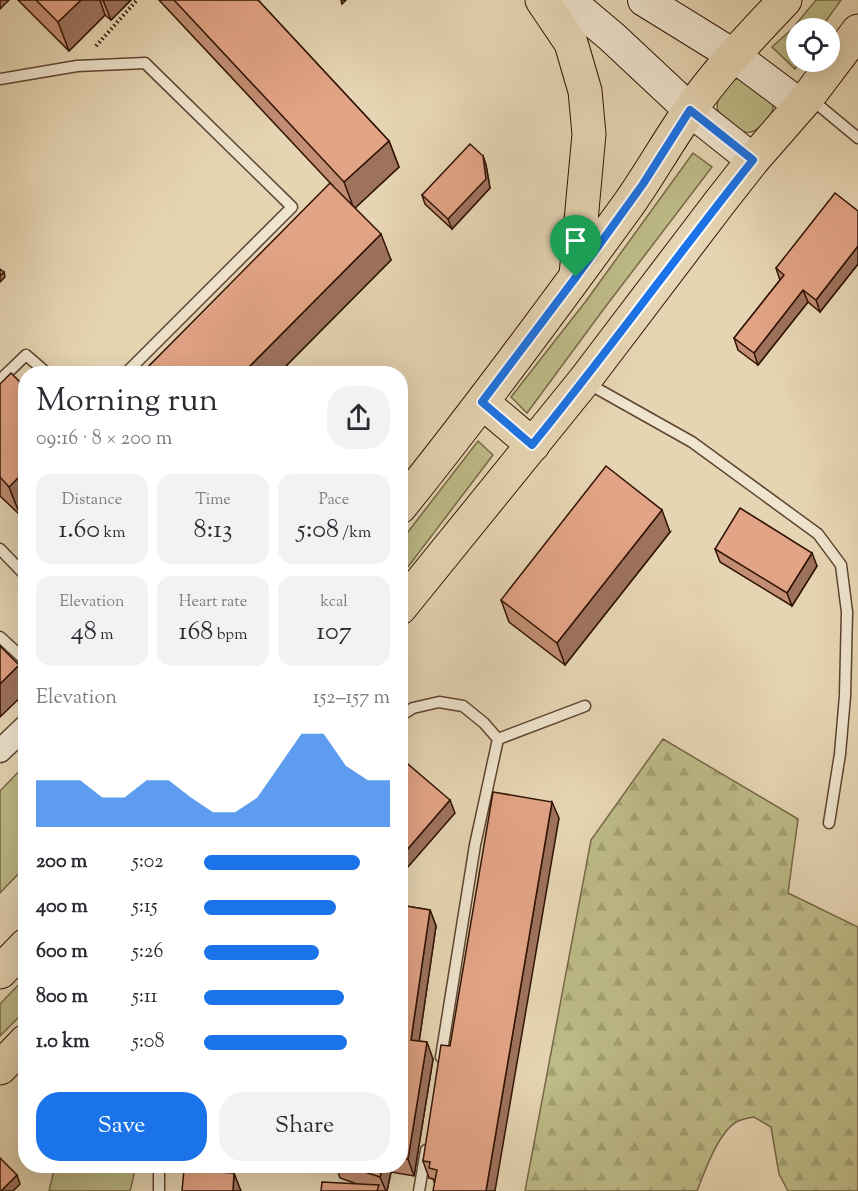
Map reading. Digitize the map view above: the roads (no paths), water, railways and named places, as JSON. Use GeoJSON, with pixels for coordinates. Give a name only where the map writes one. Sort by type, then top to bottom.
{"type":"FeatureCollection","features":[{"type":"Feature","properties":{"kind":"main road"},"geometry":{"type":"LineString","coordinates":[[542,0],[571,43],[585,91],[589,134],[576,277]]}},
{"type":"Feature","properties":{"kind":"main road"},"geometry":{"type":"LineString","coordinates":[[567,0],[690,110],[753,160]]}},
{"type":"Feature","properties":{"kind":"main road"},"geometry":{"type":"LineString","coordinates":[[644,0],[804,101]]}},
{"type":"Feature","properties":{"kind":"main road"},"geometry":{"type":"LineString","coordinates":[[408,497],[576,277],[643,184],[690,110],[733,55],[785,0]]}},
{"type":"Feature","properties":{"kind":"main road"},"geometry":{"type":"LineString","coordinates":[[408,598],[584,381],[720,202],[804,101],[858,31]]}},
{"type":"Feature","properties":{"kind":"main road"},"geometry":{"type":"LineString","coordinates":[[482,402],[532,445]]}},
{"type":"Feature","properties":{"kind":"main road"},"geometry":{"type":"LineString","coordinates":[[0,972],[18,953]]}},
{"type":"Feature","properties":{"kind":"main road"},"geometry":{"type":"LineString","coordinates":[[0,1068],[18,1049]]}},
{"type":"Feature","properties":{"kind":"street"},"geometry":{"type":"LineString","coordinates":[[0,751],[18,734]]}},
{"type":"Feature","properties":{"kind":"lane"},"geometry":{"type":"LineString","coordinates":[[0,79],[77,66],[145,63],[292,207],[133,366]]}},
{"type":"Feature","properties":{"kind":"lane"},"geometry":{"type":"LineString","coordinates":[[804,101],[858,138]]}},
{"type":"Feature","properties":{"kind":"lane"},"geometry":{"type":"LineString","coordinates":[[0,380],[26,356],[38,366]]}},
{"type":"Feature","properties":{"kind":"lane"},"geometry":{"type":"LineString","coordinates":[[584,381],[692,442],[818,534],[841,565],[847,612],[845,696],[830,824]]}},
{"type":"Feature","properties":{"kind":"lane"},"geometry":{"type":"LineString","coordinates":[[0,549],[18,568]]}},
{"type":"Feature","properties":{"kind":"lane"},"geometry":{"type":"LineString","coordinates":[[0,637],[18,654]]}},
{"type":"Feature","properties":{"kind":"lane"},"geometry":{"type":"LineString","coordinates":[[408,711],[439,702],[463,706],[484,723],[498,740]]}},
{"type":"Feature","properties":{"kind":"lane"},"geometry":{"type":"LineString","coordinates":[[498,740],[585,705]]}},
{"type":"Feature","properties":{"kind":"lane"},"geometry":{"type":"LineString","coordinates":[[440,1064],[475,845],[498,740]]}},
{"type":"Feature","properties":{"kind":"lane"},"geometry":{"type":"LineString","coordinates":[[419,1191],[428,1133]]}},
{"type":"Feature","properties":{"kind":"lane"},"geometry":{"type":"LineString","coordinates":[[159,1173],[159,1191]]}}]}
